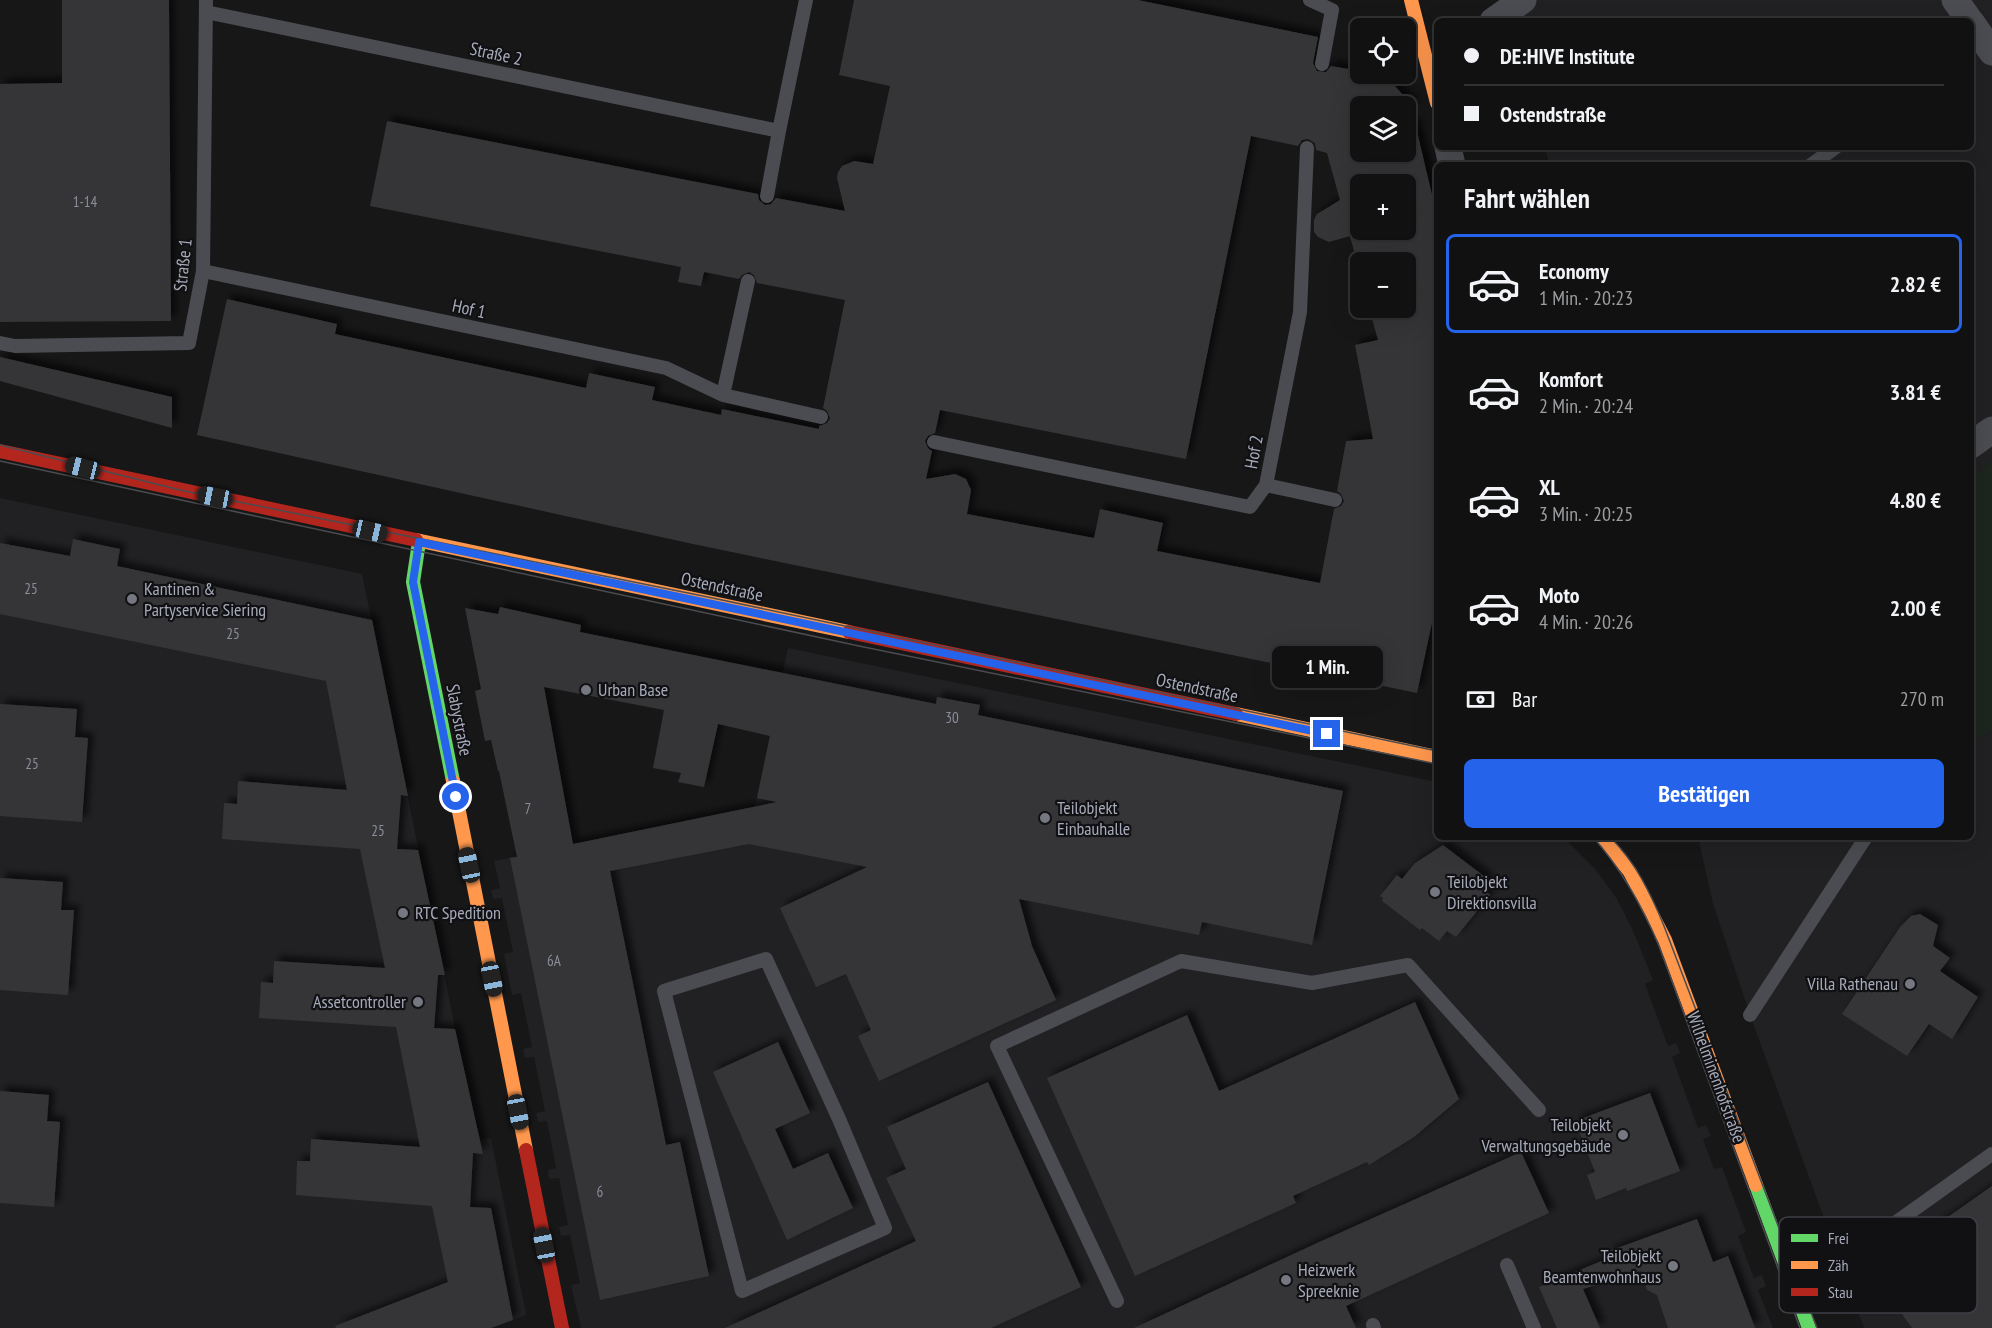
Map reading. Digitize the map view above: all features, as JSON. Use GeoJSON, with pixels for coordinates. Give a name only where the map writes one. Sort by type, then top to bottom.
{"type":"FeatureCollection","features":[{"type":"Feature","properties":{"kind":"street"},"geometry":{"type":"LineString","coordinates":[[1411,0],[1432,60],[1434,77]]}},
{"type":"Feature","properties":{"kind":"street"},"geometry":{"type":"LineString","coordinates":[[1498,18],[1523,0]]}},
{"type":"Feature","properties":{"kind":"street"},"geometry":{"type":"LineString","coordinates":[[1955,0],[1966,18]]}},
{"type":"Feature","properties":{"kind":"street"},"geometry":{"type":"LineString","coordinates":[[1974,443],[1992,430]]}},
{"type":"Feature","properties":{"kind":"street","name":"Ostendstraße"},"geometry":{"type":"LineString","coordinates":[[0,451],[1434,757]]}},
{"type":"Feature","properties":{"kind":"street","name":"Slabystraße"},"geometry":{"type":"LineString","coordinates":[[419,542],[413,582],[562,1328]]}},
{"type":"Feature","properties":{"kind":"street","name":"Wilhelminenhofstraße"},"geometry":{"type":"LineString","coordinates":[[1605,840],[1637,882],[1665,940],[1779,1247]]}},
{"type":"Feature","properties":{"kind":"street","name":"Wilhelminenhofstraße"},"geometry":{"type":"LineString","coordinates":[[1803,1313],[1809,1328]]}},
{"type":"Feature","properties":{"kind":"lane"},"geometry":{"type":"LineString","coordinates":[[766,196],[806,0]]}},
{"type":"Feature","properties":{"kind":"lane"},"geometry":{"type":"LineString","coordinates":[[1310,0],[1332,10],[1322,64]]}},
{"type":"Feature","properties":{"kind":"lane","name":"Straße 2"},"geometry":{"type":"LineString","coordinates":[[206,6],[779,130]]}},
{"type":"Feature","properties":{"kind":"lane","name":"Straße 1"},"geometry":{"type":"LineString","coordinates":[[0,343],[15,346],[189,343],[204,271],[206,6]]}},
{"type":"Feature","properties":{"kind":"lane","name":"Hof 2"},"geometry":{"type":"LineString","coordinates":[[934,442],[1250,507],[1266,485],[1300,312],[1307,148]]}},
{"type":"Feature","properties":{"kind":"lane"},"geometry":{"type":"LineString","coordinates":[[1815,162],[1832,150]]}},
{"type":"Feature","properties":{"kind":"lane","name":"Hof 1"},"geometry":{"type":"LineString","coordinates":[[204,271],[666,368],[723,395],[821,417]]}},
{"type":"Feature","properties":{"kind":"lane"},"geometry":{"type":"LineString","coordinates":[[723,395],[748,281]]}},
{"type":"Feature","properties":{"kind":"lane"},"geometry":{"type":"LineString","coordinates":[[1266,485],[1335,500]]}},
{"type":"Feature","properties":{"kind":"lane"},"geometry":{"type":"LineString","coordinates":[[1750,1015],[1864,840]]}},
{"type":"Feature","properties":{"kind":"lane"},"geometry":{"type":"LineString","coordinates":[[766,959],[839,1119],[885,1228],[742,1291],[664,991],[766,959]]}},
{"type":"Feature","properties":{"kind":"lane"},"geometry":{"type":"LineString","coordinates":[[1117,1301],[997,1046],[1181,961],[1312,982],[1408,965],[1539,1110]]}},
{"type":"Feature","properties":{"kind":"lane"},"geometry":{"type":"LineString","coordinates":[[1904,1217],[1992,1154]]}},
{"type":"Feature","properties":{"kind":"lane"},"geometry":{"type":"LineString","coordinates":[[1507,1265],[1534,1328]]}},
{"type":"Feature","properties":{"kind":"shaded area"},"geometry":{"type":"Polygon","coordinates":[[[1512,0],[1992,0],[1992,462],[1974,475],[1974,162],[1548,162],[1546,150],[1974,150],[1974,18],[1516,18],[1512,0]]]}},
{"type":"Feature","properties":{"kind":"shaded area"},"geometry":{"type":"Polygon","coordinates":[[[1992,462],[1992,730],[1974,741],[1974,475],[1992,462]]]}},
{"type":"Feature","properties":{"kind":"shaded area"},"geometry":{"type":"Polygon","coordinates":[[[0,498],[362,574],[458,1042],[480,1140],[491,1138],[526,1315],[491,1328],[0,1328],[0,498]]]}},
{"type":"Feature","properties":{"kind":"shaded area"},"geometry":{"type":"Polygon","coordinates":[[[788,648],[1434,781],[1434,840],[1566,840],[1596,870],[1617,899],[1634,933],[1653,980],[1645,984],[1668,1046],[1676,1043],[1680,1053],[1672,1057],[1698,1128],[1706,1125],[1711,1136],[1703,1139],[1714,1169],[1722,1167],[1746,1232],[1738,1236],[1754,1278],[1762,1275],[1766,1286],[1758,1290],[1773,1328],[581,1328],[571,1285],[580,1283],[570,1235],[561,1236],[559,1227],[568,1225],[559,1178],[549,1179],[548,1170],[556,1168],[547,1121],[538,1122],[536,1113],[545,1111],[534,1057],[525,1058],[523,1049],[532,1047],[521,993],[512,995],[504,954],[513,952],[502,898],[493,899],[491,890],[500,888],[494,861],[755,806],[788,648]]]}},
{"type":"Feature","properties":{"kind":"shaded area"},"geometry":{"type":"Polygon","coordinates":[[[1992,730],[1992,1328],[1864,1328],[1859,1313],[1977,1313],[1977,1217],[1824,1217],[1750,1015],[1713,904],[1699,840],[1974,840],[1974,741],[1992,730]]]}},
{"type":"Feature","properties":{"kind":"building"},"geometry":{"type":"Polygon","coordinates":[[[62,0],[169,0],[171,321],[0,322],[0,84],[62,83],[62,0]]]}},
{"type":"Feature","properties":{"kind":"building"},"geometry":{"type":"Polygon","coordinates":[[[854,0],[1138,0],[1318,37],[1313,63],[1317,71],[1326,72],[1331,66],[1350,69],[1350,84],[1393,84],[1404,96],[1350,96],[1350,162],[1416,162],[1416,127],[1434,203],[1434,613],[1417,693],[693,544],[197,435],[227,299],[337,324],[335,334],[586,388],[589,373],[655,387],[652,400],[721,415],[722,409],[819,429],[819,426],[827,423],[830,418],[823,408],[845,300],[757,283],[754,275],[749,272],[739,279],[704,272],[701,286],[678,282],[681,267],[370,206],[387,121],[758,194],[759,200],[765,205],[771,204],[776,198],[845,211],[837,178],[838,172],[842,166],[854,161],[873,164],[890,86],[839,75],[854,0]],[[1251,136],[1186,459],[940,410],[935,433],[928,436],[925,441],[932,451],[926,479],[955,474],[966,479],[971,490],[967,514],[1094,538],[1100,509],[1163,523],[1157,551],[1320,583],[1334,509],[1341,506],[1344,501],[1337,491],[1346,441],[1373,439],[1355,345],[1378,340],[1372,318],[1416,318],[1416,252],[1354,252],[1351,240],[1416,240],[1416,174],[1350,174],[1350,236],[1329,242],[1318,237],[1314,232],[1314,220],[1317,214],[1340,200],[1327,153],[1316,150],[1315,143],[1308,139],[1302,140],[1298,146],[1251,136]]]}},
{"type":"Feature","properties":{"kind":"building"},"geometry":{"type":"Polygon","coordinates":[[[0,357],[172,397],[172,428],[0,381],[0,357]]]}},
{"type":"Feature","properties":{"kind":"building"},"geometry":{"type":"Polygon","coordinates":[[[73,539],[120,549],[117,566],[372,620],[408,796],[401,795],[397,849],[418,850],[445,975],[438,975],[434,1028],[455,1029],[483,1154],[473,1153],[470,1207],[491,1208],[513,1320],[491,1328],[336,1328],[335,1326],[448,1282],[432,1206],[296,1195],[297,1161],[310,1161],[311,1139],[420,1147],[396,1027],[259,1018],[261,982],[273,983],[274,961],[385,968],[360,849],[222,839],[224,803],[237,804],[238,781],[347,790],[326,681],[0,614],[0,543],[70,556],[73,539]]]}},
{"type":"Feature","properties":{"kind":"building"},"geometry":{"type":"Polygon","coordinates":[[[500,607],[581,625],[580,632],[936,704],[937,697],[980,705],[978,715],[1343,791],[1312,945],[1202,922],[1199,935],[1019,899],[1032,946],[1056,1000],[879,1081],[858,1036],[871,1030],[846,974],[816,987],[780,908],[867,867],[749,844],[610,871],[666,1145],[680,1142],[709,1276],[600,1300],[510,858],[517,857],[499,771],[491,740],[485,741],[475,691],[481,689],[465,608],[498,614],[500,607]],[[544,687],[573,844],[777,802],[757,798],[770,736],[718,724],[704,787],[678,782],[681,773],[653,768],[664,710],[544,687]]]}},
{"type":"Feature","properties":{"kind":"building"},"geometry":{"type":"Polygon","coordinates":[[[0,704],[77,709],[75,737],[88,738],[82,822],[0,816],[0,704]]]}},
{"type":"Feature","properties":{"kind":"building","name":"Teilobjekt Direktionsvilla"},"geometry":{"type":"Polygon","coordinates":[[[1443,845],[1489,880],[1483,888],[1490,895],[1456,937],[1447,931],[1439,941],[1422,928],[1420,930],[1382,901],[1383,898],[1380,896],[1397,875],[1402,879],[1415,863],[1443,845]]]}},
{"type":"Feature","properties":{"kind":"building"},"geometry":{"type":"Polygon","coordinates":[[[0,878],[63,882],[61,910],[74,910],[68,995],[0,990],[0,878]]]}},
{"type":"Feature","properties":{"kind":"building","name":"Villa Rathenau"},"geometry":{"type":"Polygon","coordinates":[[[1920,914],[1938,925],[1933,946],[1950,958],[1940,971],[1978,997],[1952,1039],[1929,1024],[1907,1056],[1842,1014],[1900,927],[1911,916],[1920,914]]]}},
{"type":"Feature","properties":{"kind":"building"},"geometry":{"type":"Polygon","coordinates":[[[1415,1002],[1459,1099],[1414,1137],[1369,1165],[1367,1162],[1293,1196],[1296,1203],[1135,1276],[1047,1078],[1187,1015],[1219,1091],[1415,1002]]]}},
{"type":"Feature","properties":{"kind":"building"},"geometry":{"type":"Polygon","coordinates":[[[778,1042],[810,1113],[775,1129],[793,1169],[828,1153],[853,1208],[787,1240],[713,1072],[778,1042]]]}},
{"type":"Feature","properties":{"kind":"building"},"geometry":{"type":"Polygon","coordinates":[[[988,1082],[1081,1287],[991,1328],[725,1328],[916,1241],[886,1178],[906,1169],[887,1127],[988,1082]]]}},
{"type":"Feature","properties":{"kind":"building"},"geometry":{"type":"Polygon","coordinates":[[[0,1091],[49,1095],[47,1121],[60,1122],[54,1207],[0,1203],[0,1091]]]}},
{"type":"Feature","properties":{"kind":"building","name":"Teilobjekt Verwaltungsgebäude"},"geometry":{"type":"Polygon","coordinates":[[[1650,1093],[1680,1171],[1596,1200],[1587,1175],[1595,1172],[1575,1121],[1650,1093]]]}},
{"type":"Feature","properties":{"kind":"building"},"geometry":{"type":"Polygon","coordinates":[[[1521,1152],[1549,1213],[1346,1306],[1356,1328],[1134,1328],[1317,1243],[1521,1152]]]}},
{"type":"Feature","properties":{"kind":"building"},"geometry":{"type":"Polygon","coordinates":[[[1992,1186],[1992,1328],[1912,1328],[1901,1313],[1977,1313],[1977,1217],[1948,1217],[1992,1186]]]}},
{"type":"Feature","properties":{"kind":"building"},"geometry":{"type":"Polygon","coordinates":[[[1697,1219],[1713,1262],[1728,1256],[1755,1328],[1668,1328],[1657,1295],[1647,1290],[1641,1271],[1583,1289],[1600,1328],[1557,1328],[1539,1287],[1611,1257],[1609,1251],[1697,1219]]]}},
{"type":"Feature","properties":{"kind":"tram line"},"geometry":{"type":"LineString","coordinates":[[0,445],[180,490],[703,596],[1434,750]]}},
{"type":"Feature","properties":{"kind":"tram line"},"geometry":{"type":"LineString","coordinates":[[0,461],[859,646],[1434,763]]}},
{"type":"Feature","properties":{"kind":"tram line"},"geometry":{"type":"LineString","coordinates":[[1595,840],[1630,888],[1659,946],[1779,1271]]}},
{"type":"Feature","properties":{"kind":"tram line"},"geometry":{"type":"LineString","coordinates":[[1613,840],[1635,867],[1659,914],[1779,1228]]}},
{"type":"Feature","properties":{"kind":"tram line"},"geometry":{"type":"LineString","coordinates":[[1794,1313],[1800,1328]]}},
{"type":"Feature","properties":{"kind":"tram line"},"geometry":{"type":"LineString","coordinates":[[1811,1313],[1817,1328]]}},
{"type":"Feature","properties":{"kind":"traffic: fast"},"geometry":{"type":"LineString","coordinates":[[419,542],[413,582],[453,781]]}},
{"type":"Feature","properties":{"kind":"traffic: fast"},"geometry":{"type":"LineString","coordinates":[[1756,1185],[1779,1247]]}},
{"type":"Feature","properties":{"kind":"traffic: fast"},"geometry":{"type":"LineString","coordinates":[[1803,1313],[1809,1328]]}},
{"type":"Feature","properties":{"kind":"traffic: slow"},"geometry":{"type":"LineString","coordinates":[[1411,0],[1434,91]]}},
{"type":"Feature","properties":{"kind":"traffic: slow"},"geometry":{"type":"LineString","coordinates":[[416,540],[849,632]]}},
{"type":"Feature","properties":{"kind":"traffic: slow"},"geometry":{"type":"LineString","coordinates":[[1236,714],[1434,756]]}},
{"type":"Feature","properties":{"kind":"traffic: slow"},"geometry":{"type":"LineString","coordinates":[[453,781],[526,1150]]}},
{"type":"Feature","properties":{"kind":"traffic: slow"},"geometry":{"type":"LineString","coordinates":[[1604,840],[1630,872],[1665,940],[1756,1185]]}},
{"type":"Feature","properties":{"kind":"traffic: jam"},"geometry":{"type":"LineString","coordinates":[[0,451],[416,540]]}},
{"type":"Feature","properties":{"kind":"traffic: jam"},"geometry":{"type":"LineString","coordinates":[[849,632],[1236,714]]}},
{"type":"Feature","properties":{"kind":"traffic: jam"},"geometry":{"type":"LineString","coordinates":[[526,1150],[562,1328]]}},
{"type":"Feature","properties":{"kind":"place","name":"Kantinen & Partyservice Siering"},"geometry":{"type":"Point","coordinates":[132,599]}},
{"type":"Feature","properties":{"kind":"place","name":"Urban Base"},"geometry":{"type":"Point","coordinates":[586,690]}},
{"type":"Feature","properties":{"kind":"place","name":"Teilobjekt Einbauhalle"},"geometry":{"type":"Point","coordinates":[1045,818]}},
{"type":"Feature","properties":{"kind":"place","name":"Teilobjekt Direktionsvilla"},"geometry":{"type":"Point","coordinates":[1435,892]}},
{"type":"Feature","properties":{"kind":"place","name":"RTC Spedition"},"geometry":{"type":"Point","coordinates":[403,913]}},
{"type":"Feature","properties":{"kind":"place","name":"Villa Rathenau"},"geometry":{"type":"Point","coordinates":[1910,984]}},
{"type":"Feature","properties":{"kind":"place","name":"Assetcontroller"},"geometry":{"type":"Point","coordinates":[418,1002]}},
{"type":"Feature","properties":{"kind":"place","name":"Teilobjekt Verwaltungsgebäude"},"geometry":{"type":"Point","coordinates":[1623,1135]}},
{"type":"Feature","properties":{"kind":"place","name":"Teilobjekt Beamtenwohnhaus"},"geometry":{"type":"Point","coordinates":[1673,1266]}},
{"type":"Feature","properties":{"kind":"place","name":"Heizwerk Spreeknie"},"geometry":{"type":"Point","coordinates":[1286,1280]}},
{"type":"Feature","properties":{"kind":"route"},"geometry":{"type":"LineString","coordinates":[[456,797],[413,582],[419,542],[1327,734]]}}]}
